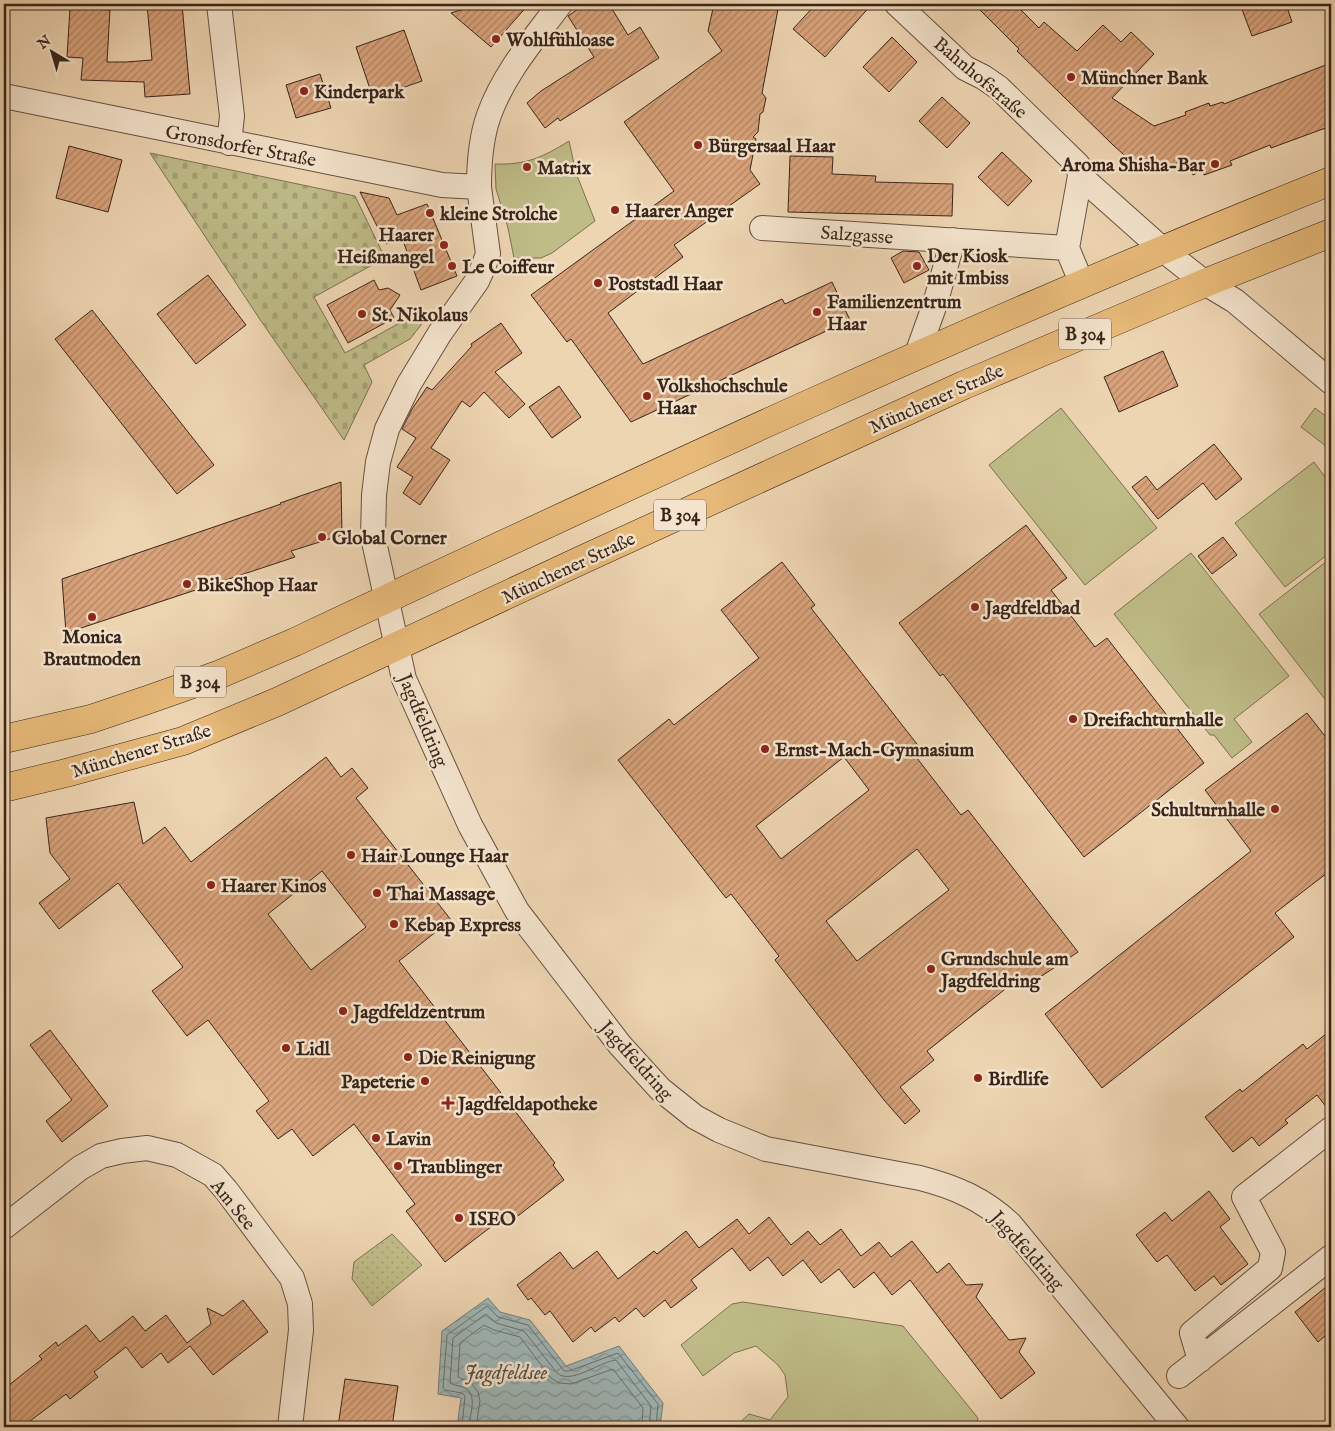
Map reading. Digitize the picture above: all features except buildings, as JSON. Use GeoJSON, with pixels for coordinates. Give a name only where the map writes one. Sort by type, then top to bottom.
{"type":"FeatureCollection","features":[{"type":"Feature","properties":{"kind":"main road","name":"B 304"},"geometry":{"type":"LineString","coordinates":[[4,739],[91,719],[218,675],[917,354],[1162,249],[1331,181]]}},
{"type":"Feature","properties":{"kind":"main road","name":"B 304"},"geometry":{"type":"LineString","coordinates":[[1205,282],[1331,233]]}},
{"type":"Feature","properties":{"kind":"main road","name":"Münchener Straße"},"geometry":{"type":"LineString","coordinates":[[4,788],[183,741],[277,702],[956,388],[1205,282]]}},
{"type":"Feature","properties":{"kind":"street"},"geometry":{"type":"LineString","coordinates":[[219,4],[232,116],[229,143]]}},
{"type":"Feature","properties":{"kind":"street","name":"Jagdfeldring"},"geometry":{"type":"LineString","coordinates":[[560,4],[506,76],[489,115],[480,159],[479,187],[488,254],[482,270],[477,281],[440,333],[409,384],[387,429],[378,462],[374,495],[373,537],[404,679],[470,825],[517,911],[637,1066],[660,1089],[695,1117],[719,1130],[766,1149],[920,1178],[943,1184],[986,1204],[1010,1224],[1177,1427]]}},
{"type":"Feature","properties":{"kind":"street","name":"Bahnhofstraße"},"geometry":{"type":"LineString","coordinates":[[897,4],[966,68],[999,88],[1078,165],[1080,176],[1162,249],[1205,282],[1235,301],[1331,382]]}},
{"type":"Feature","properties":{"kind":"street","name":"Gronsdorfer Straße"},"geometry":{"type":"LineString","coordinates":[[4,96],[442,185],[479,187]]}},
{"type":"Feature","properties":{"kind":"street"},"geometry":{"type":"LineString","coordinates":[[1080,176],[1067,248],[1082,284]]}},
{"type":"Feature","properties":{"kind":"street","name":"Salzgasse"},"geometry":{"type":"LineString","coordinates":[[762,228],[1067,248]]}},
{"type":"Feature","properties":{"kind":"street"},"geometry":{"type":"LineString","coordinates":[[917,354],[935,304],[953,240]]}},
{"type":"Feature","properties":{"kind":"street"},"geometry":{"type":"LineString","coordinates":[[1200,1360],[1192,1333],[1270,1268],[1273,1252],[1244,1197],[1331,1129]]}},
{"type":"Feature","properties":{"kind":"street","name":"Am See"},"geometry":{"type":"LineString","coordinates":[[4,1227],[80,1168],[101,1156],[148,1148],[177,1155],[213,1175],[292,1278],[300,1304],[301,1330],[290,1427]]}},
{"type":"Feature","properties":{"kind":"street"},"geometry":{"type":"LineString","coordinates":[[1179,1376],[1331,1257]]}},
{"type":"Feature","properties":{"kind":"green space"},"geometry":{"type":"Polygon","coordinates":[[[569,141],[576,173],[595,221],[552,253],[541,258],[514,258],[508,228],[496,189],[495,164],[516,163],[534,159],[569,141]]]}},
{"type":"Feature","properties":{"kind":"green space"},"geometry":{"type":"Polygon","coordinates":[[[150,153],[355,196],[385,258],[314,297],[345,353],[418,313],[428,316],[410,339],[364,365],[372,382],[344,440],[261,321],[150,153]]]}},
{"type":"Feature","properties":{"kind":"green space"},"geometry":{"type":"Polygon","coordinates":[[[1061,408],[1157,528],[1085,585],[989,465],[1061,408]]]}},
{"type":"Feature","properties":{"kind":"green space"},"geometry":{"type":"Polygon","coordinates":[[[1315,408],[1331,420],[1331,450],[1301,427],[1315,408]]]}},
{"type":"Feature","properties":{"kind":"green space"},"geometry":{"type":"Polygon","coordinates":[[[1314,462],[1331,485],[1331,552],[1285,587],[1235,523],[1314,462]]]}},
{"type":"Feature","properties":{"kind":"green space"},"geometry":{"type":"Polygon","coordinates":[[[1191,553],[1289,676],[1234,719],[1252,742],[1232,758],[1214,735],[1210,735],[1114,614],[1191,553]]]}},
{"type":"Feature","properties":{"kind":"green space"},"geometry":{"type":"Polygon","coordinates":[[[1331,558],[1331,707],[1259,614],[1331,558]]]}},
{"type":"Feature","properties":{"kind":"green space"},"geometry":{"type":"Polygon","coordinates":[[[392,1234],[422,1265],[372,1306],[352,1279],[354,1262],[392,1234]]]}},
{"type":"Feature","properties":{"kind":"green space"},"geometry":{"type":"Polygon","coordinates":[[[743,1302],[903,1326],[978,1418],[975,1427],[735,1427],[749,1414],[770,1420],[788,1397],[785,1375],[778,1365],[756,1346],[734,1353],[703,1376],[681,1345],[732,1304],[743,1302]]]}},
{"type":"Feature","properties":{"kind":"water","name":"Jagdfeldsee"},"geometry":{"type":"Polygon","coordinates":[[[488,1298],[500,1312],[530,1320],[566,1366],[619,1346],[663,1403],[660,1427],[457,1427],[461,1398],[438,1394],[442,1331],[488,1298]]]}},
{"type":"Feature","properties":{"kind":"place","name":"Wohlfühloase"},"geometry":{"type":"Point","coordinates":[496,39]}},
{"type":"Feature","properties":{"kind":"place","name":"Münchner Bank"},"geometry":{"type":"Point","coordinates":[1071,77]}},
{"type":"Feature","properties":{"kind":"place","name":"Kinderpark"},"geometry":{"type":"Point","coordinates":[304,91]}},
{"type":"Feature","properties":{"kind":"place","name":"Bürgersaal Haar"},"geometry":{"type":"Point","coordinates":[698,145]}},
{"type":"Feature","properties":{"kind":"place","name":"Aroma Shisha-Bar"},"geometry":{"type":"Point","coordinates":[1215,164]}},
{"type":"Feature","properties":{"kind":"place","name":"Matrix"},"geometry":{"type":"Point","coordinates":[527,167]}},
{"type":"Feature","properties":{"kind":"place","name":"Haarer Anger"},"geometry":{"type":"Point","coordinates":[615,210]}},
{"type":"Feature","properties":{"kind":"place","name":"kleine Strolche"},"geometry":{"type":"Point","coordinates":[430,213]}},
{"type":"Feature","properties":{"kind":"place","name":"Haarer Heißmangel"},"geometry":{"type":"Point","coordinates":[444,245]}},
{"type":"Feature","properties":{"kind":"place","name":"Le Coiffeur"},"geometry":{"type":"Point","coordinates":[452,266]}},
{"type":"Feature","properties":{"kind":"place","name":"Der Kiosk mit Imbiss"},"geometry":{"type":"Point","coordinates":[917,266]}},
{"type":"Feature","properties":{"kind":"place","name":"Poststadl Haar"},"geometry":{"type":"Point","coordinates":[598,283]}},
{"type":"Feature","properties":{"kind":"place","name":"Familienzentrum Haar"},"geometry":{"type":"Point","coordinates":[817,312]}},
{"type":"Feature","properties":{"kind":"place","name":"St. Nikolaus"},"geometry":{"type":"Point","coordinates":[362,314]}},
{"type":"Feature","properties":{"kind":"place","name":"Volkshochschule Haar"},"geometry":{"type":"Point","coordinates":[647,396]}},
{"type":"Feature","properties":{"kind":"place","name":"Global Corner"},"geometry":{"type":"Point","coordinates":[322,537]}},
{"type":"Feature","properties":{"kind":"place","name":"BikeShop Haar"},"geometry":{"type":"Point","coordinates":[187,584]}},
{"type":"Feature","properties":{"kind":"place","name":"Jagdfeldbad"},"geometry":{"type":"Point","coordinates":[975,607]}},
{"type":"Feature","properties":{"kind":"place","name":"Monica Brautmoden"},"geometry":{"type":"Point","coordinates":[92,617]}},
{"type":"Feature","properties":{"kind":"place","name":"Dreifachturnhalle"},"geometry":{"type":"Point","coordinates":[1073,719]}},
{"type":"Feature","properties":{"kind":"place","name":"Ernst-Mach-Gymnasium"},"geometry":{"type":"Point","coordinates":[765,749]}},
{"type":"Feature","properties":{"kind":"place","name":"Schulturnhalle"},"geometry":{"type":"Point","coordinates":[1275,809]}},
{"type":"Feature","properties":{"kind":"place","name":"Hair Lounge Haar"},"geometry":{"type":"Point","coordinates":[351,855]}},
{"type":"Feature","properties":{"kind":"place","name":"Haarer Kinos"},"geometry":{"type":"Point","coordinates":[211,885]}},
{"type":"Feature","properties":{"kind":"place","name":"Thai Massage"},"geometry":{"type":"Point","coordinates":[377,893]}},
{"type":"Feature","properties":{"kind":"place","name":"Kebap Express"},"geometry":{"type":"Point","coordinates":[394,924]}},
{"type":"Feature","properties":{"kind":"place","name":"Grundschule am Jagdfeldring"},"geometry":{"type":"Point","coordinates":[931,969]}},
{"type":"Feature","properties":{"kind":"place","name":"Jagdfeldzentrum"},"geometry":{"type":"Point","coordinates":[343,1011]}},
{"type":"Feature","properties":{"kind":"place","name":"Lidl"},"geometry":{"type":"Point","coordinates":[286,1048]}},
{"type":"Feature","properties":{"kind":"place","name":"Die Reinigung"},"geometry":{"type":"Point","coordinates":[408,1057]}},
{"type":"Feature","properties":{"kind":"place","name":"Birdlife"},"geometry":{"type":"Point","coordinates":[978,1078]}},
{"type":"Feature","properties":{"kind":"place","name":"Papeterie"},"geometry":{"type":"Point","coordinates":[425,1081]}},
{"type":"Feature","properties":{"kind":"place","name":"Jagdfeldapotheke"},"geometry":{"type":"Point","coordinates":[448,1103]}},
{"type":"Feature","properties":{"kind":"place","name":"Lavin"},"geometry":{"type":"Point","coordinates":[376,1138]}},
{"type":"Feature","properties":{"kind":"place","name":"Traublinger"},"geometry":{"type":"Point","coordinates":[398,1166]}},
{"type":"Feature","properties":{"kind":"place","name":"ISEO"},"geometry":{"type":"Point","coordinates":[459,1218]}}]}
